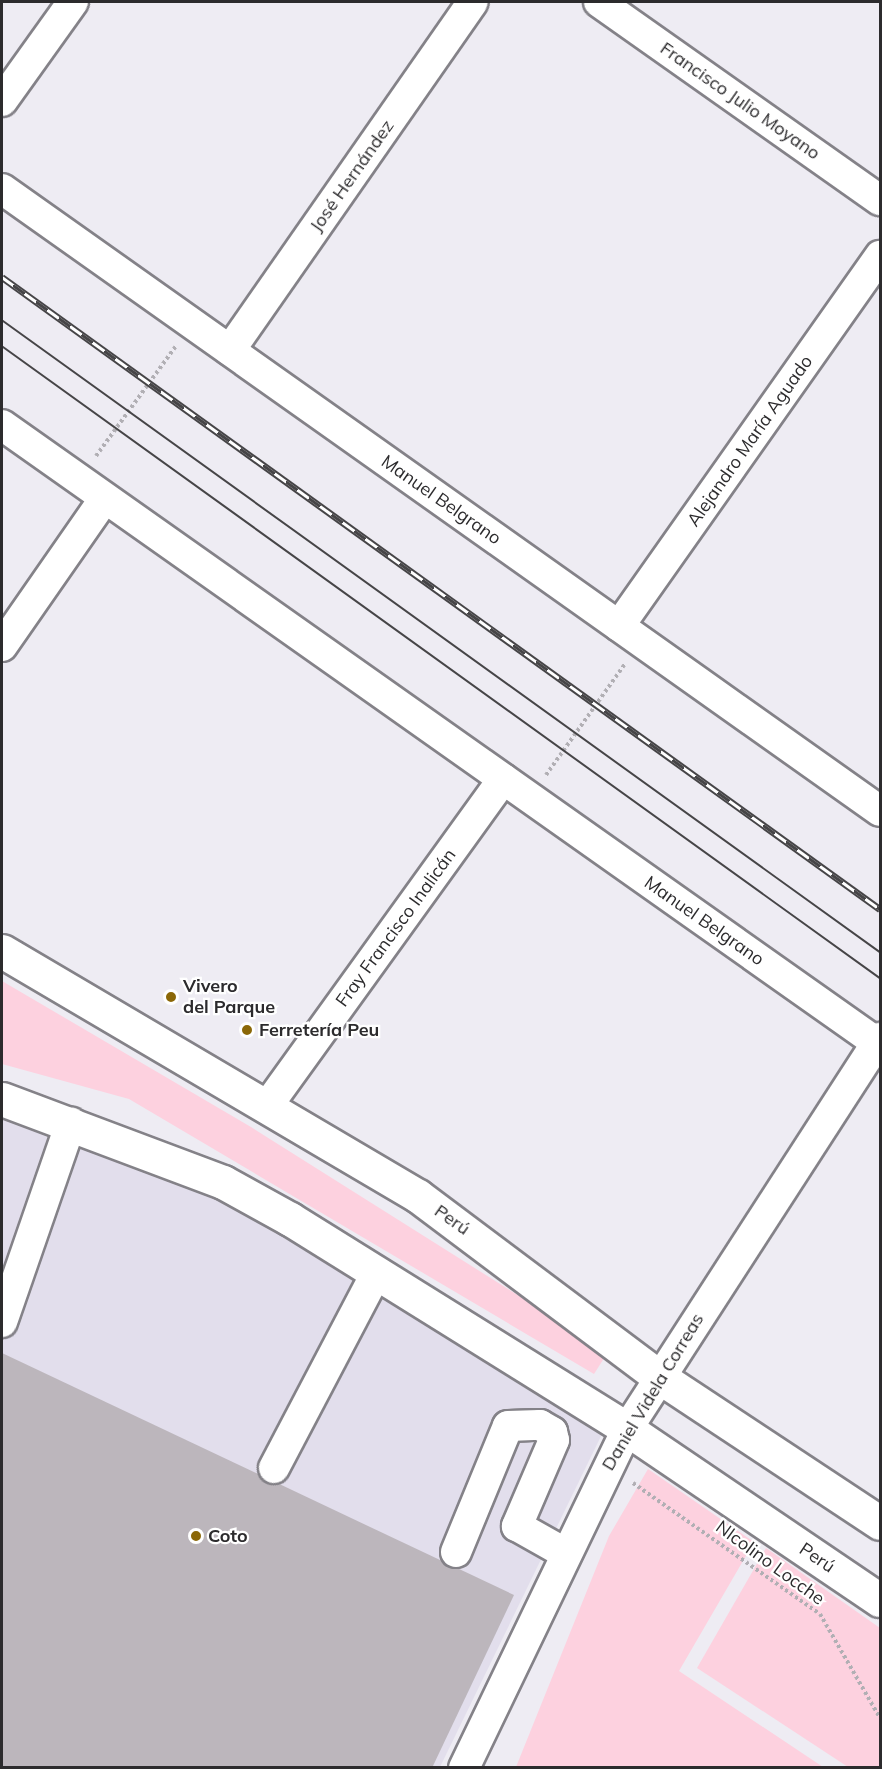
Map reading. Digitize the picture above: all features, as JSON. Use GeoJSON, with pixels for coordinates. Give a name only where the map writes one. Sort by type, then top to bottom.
{"type":"FeatureCollection","features":[{"type":"Feature","properties":{"kind":"main road","name":"Perú"},"geometry":{"type":"LineString","coordinates":[[2,951],[268,1105],[418,1196],[658,1376],[880,1524]]}},
{"type":"Feature","properties":{"kind":"main road","name":"Perú"},"geometry":{"type":"LineString","coordinates":[[2,1099],[70,1122],[223,1182],[377,1272],[627,1429],[880,1600]]}},
{"type":"Feature","properties":{"kind":"street"},"geometry":{"type":"LineString","coordinates":[[2,101],[73,2]]}},
{"type":"Feature","properties":{"kind":"street","name":"José Hernández"},"geometry":{"type":"LineString","coordinates":[[230,350],[473,2]]}},
{"type":"Feature","properties":{"kind":"street","name":"Francisco Julio Moyano"},"geometry":{"type":"LineString","coordinates":[[599,2],[880,200]]}},
{"type":"Feature","properties":{"kind":"street","name":"Manuel Belgrano"},"geometry":{"type":"LineString","coordinates":[[2,189],[880,811]]}},
{"type":"Feature","properties":{"kind":"street","name":"Alejandro María Aguado"},"geometry":{"type":"LineString","coordinates":[[630,634],[880,256]]}},
{"type":"Feature","properties":{"kind":"street","name":"Manuel Belgrano"},"geometry":{"type":"LineString","coordinates":[[2,425],[503,779],[879,1040]]}},
{"type":"Feature","properties":{"kind":"street"},"geometry":{"type":"LineString","coordinates":[[2,646],[105,498]]}},
{"type":"Feature","properties":{"kind":"street","name":"Fray Francisco Inalicán"},"geometry":{"type":"LineString","coordinates":[[268,1105],[503,779]]}},
{"type":"Feature","properties":{"kind":"street","name":"Daniel Videla Correas"},"geometry":{"type":"LineString","coordinates":[[464,1767],[565,1553],[627,1429],[658,1376],[879,1040]]}},
{"type":"Feature","properties":{"kind":"street"},"geometry":{"type":"LineString","coordinates":[[2,1322],[70,1122]]}},
{"type":"Feature","properties":{"kind":"street"},"geometry":{"type":"LineString","coordinates":[[274,1468],[377,1272]]}},
{"type":"Feature","properties":{"kind":"street"},"geometry":{"type":"LineString","coordinates":[[456,1552],[508,1426],[540,1425],[552,1432],[554,1440],[517,1526],[565,1553]]}},
{"type":"Feature","properties":{"kind":"path"},"geometry":{"type":"LineString","coordinates":[[79,480],[192,324]]}},
{"type":"Feature","properties":{"kind":"path"},"geometry":{"type":"LineString","coordinates":[[530,797],[630,634]]}},
{"type":"Feature","properties":{"kind":"path","name":"NIcolino Locche"},"geometry":{"type":"LineString","coordinates":[[607,1466],[820,1614],[880,1718]]}},
{"type":"Feature","properties":{"kind":"shaded area"},"geometry":{"type":"Polygon","coordinates":[[[2,981],[251,1127],[608,1352],[594,1374],[129,1099],[2,1064],[2,981]]]}},
{"type":"Feature","properties":{"kind":"shaded area"},"geometry":{"type":"Polygon","coordinates":[[[2,1114],[252,1209],[603,1432],[440,1767],[2,1767],[2,1114]]]}},
{"type":"Feature","properties":{"kind":"shaded area"},"geometry":{"type":"Polygon","coordinates":[[[648,1469],[754,1542],[679,1671],[823,1767],[516,1767],[609,1536],[648,1469]]]}},
{"type":"Feature","properties":{"kind":"shaded area"},"geometry":{"type":"Polygon","coordinates":[[[766,1548],[880,1628],[880,1767],[848,1767],[697,1668],[766,1548]]]}},
{"type":"Feature","properties":{"kind":"building","name":"Coto"},"geometry":{"type":"Polygon","coordinates":[[[2,1353],[514,1595],[432,1768],[2,1768],[2,1353]]]}},
{"type":"Feature","properties":{"kind":"tram line"},"geometry":{"type":"LineString","coordinates":[[2,320],[880,952]]}},
{"type":"Feature","properties":{"kind":"tram line"},"geometry":{"type":"LineString","coordinates":[[2,346],[880,978]]}},
{"type":"Feature","properties":{"kind":"railway"},"geometry":{"type":"LineString","coordinates":[[2,277],[880,909]]}},
{"type":"Feature","properties":{"kind":"place","name":"Vivero del Parque"},"geometry":{"type":"Point","coordinates":[171,997]}},
{"type":"Feature","properties":{"kind":"place","name":"Ferretería Peu"},"geometry":{"type":"Point","coordinates":[247,1030]}},
{"type":"Feature","properties":{"kind":"place","name":"Coto"},"geometry":{"type":"Point","coordinates":[196,1536]}}]}
